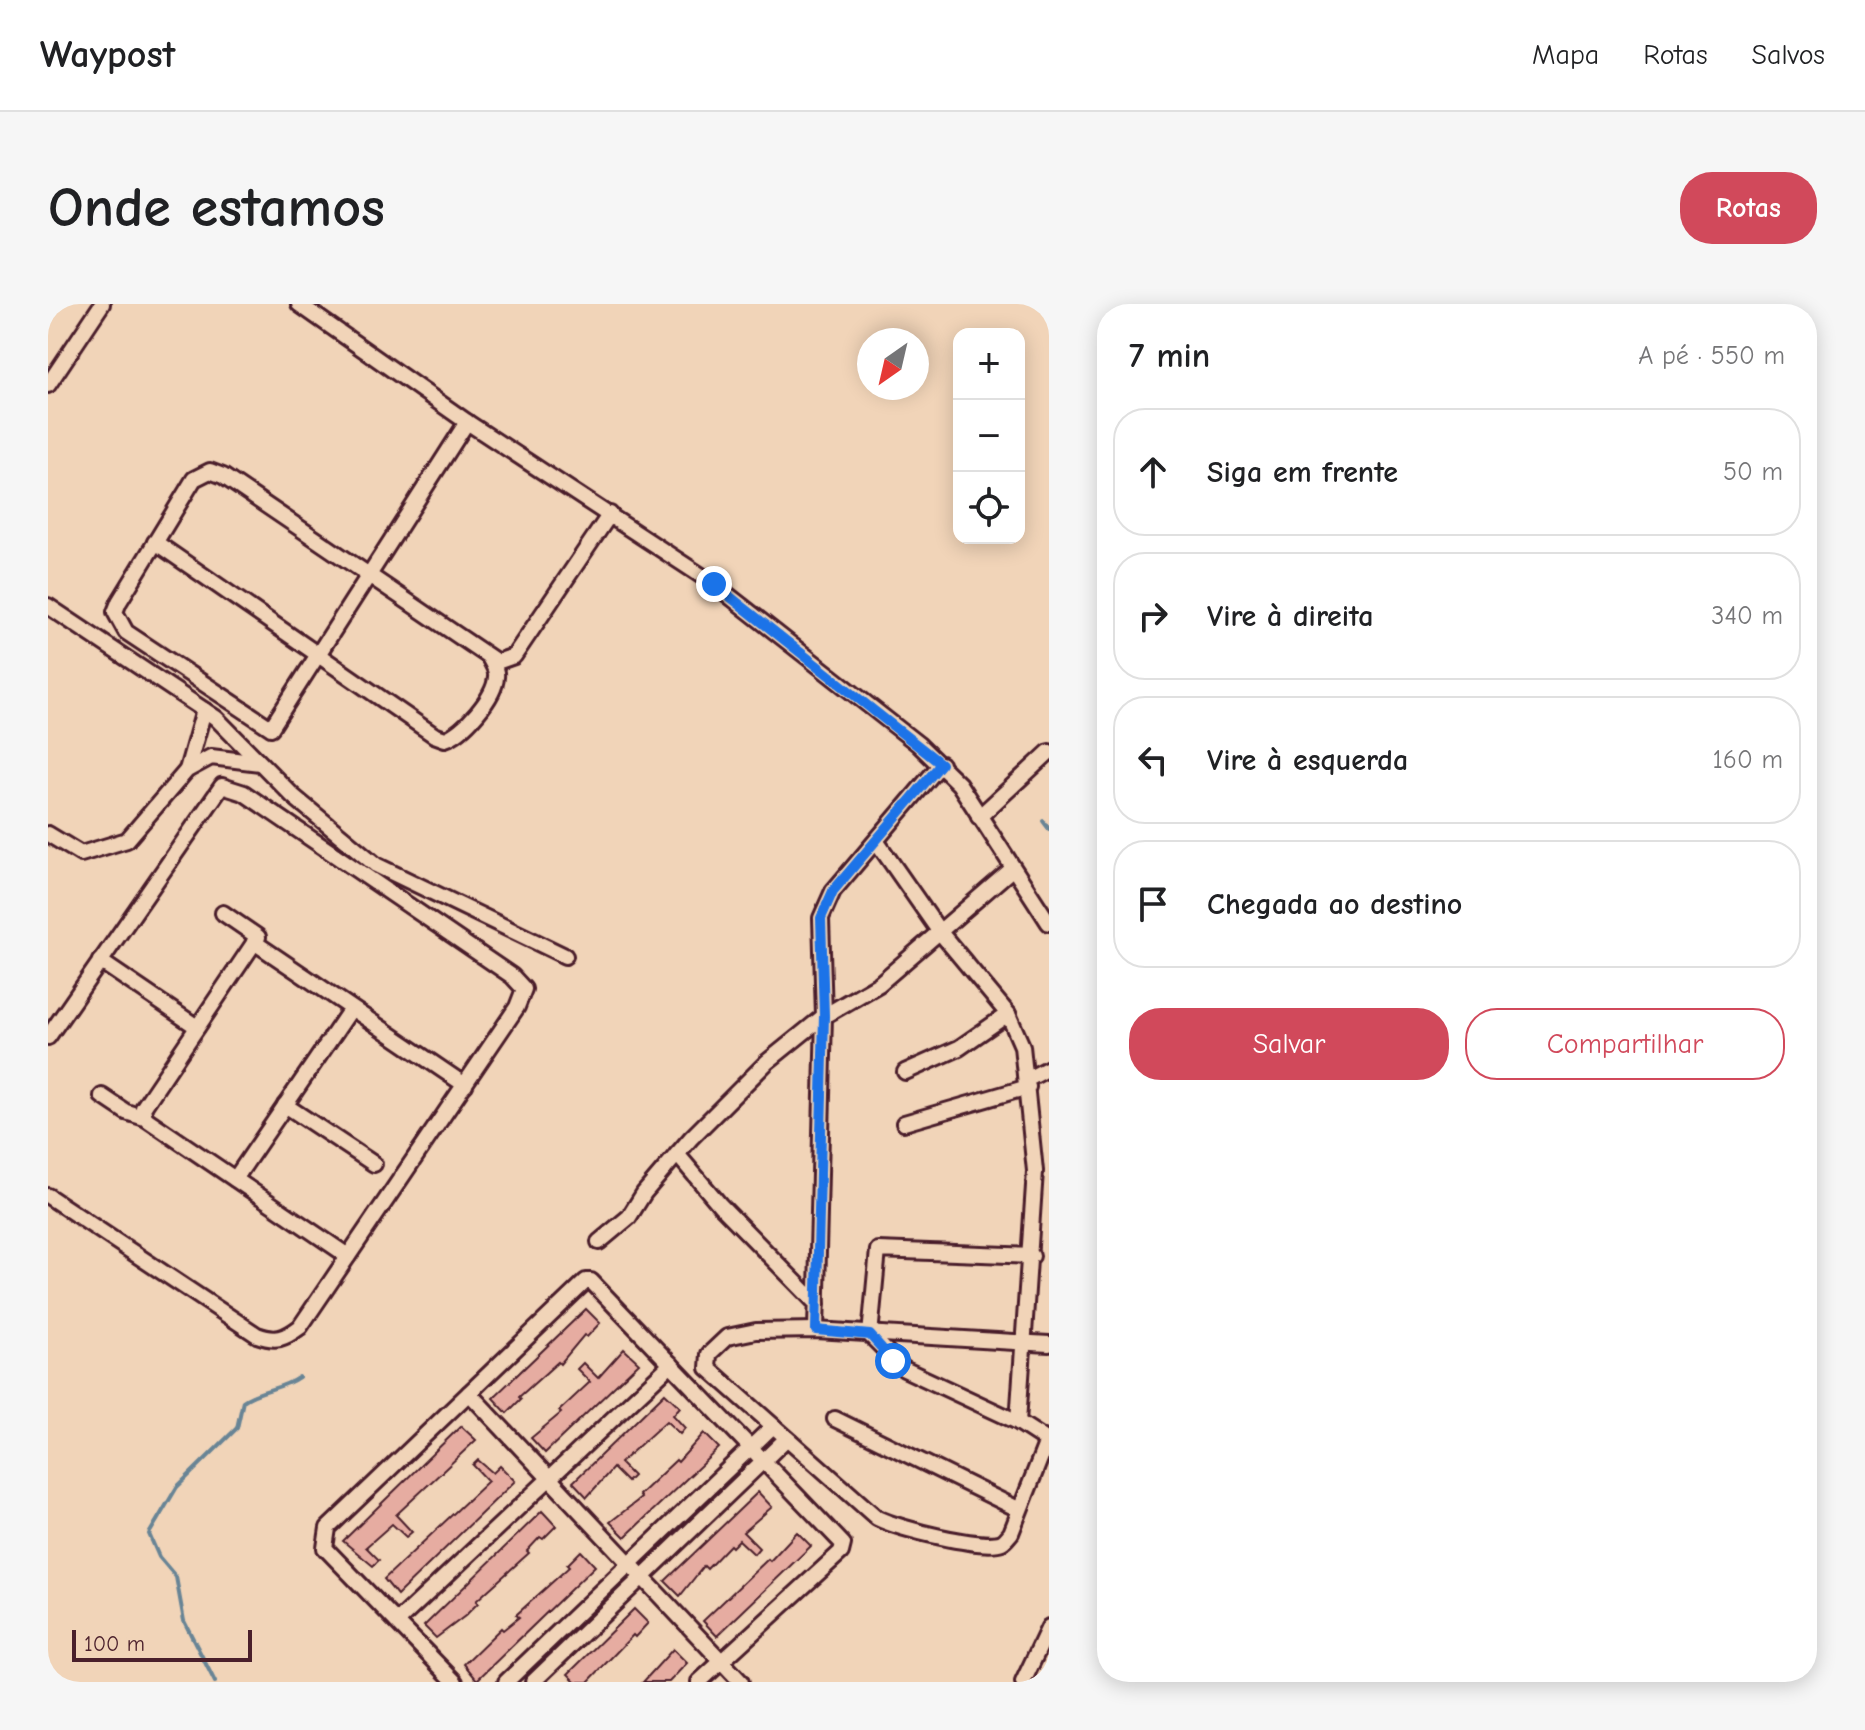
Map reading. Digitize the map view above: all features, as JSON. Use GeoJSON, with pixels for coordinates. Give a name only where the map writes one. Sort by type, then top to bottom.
{"type":"FeatureCollection","features":[{"type":"Feature","properties":{"kind":"street"},"geometry":{"type":"LineString","coordinates":[[48,385],[102,304]]}},
{"type":"Feature","properties":{"kind":"street"},"geometry":{"type":"LineString","coordinates":[[299,304],[467,422],[714,584],[941,764],[1049,923]]}},
{"type":"Feature","properties":{"kind":"street"},"geometry":{"type":"LineString","coordinates":[[467,422],[368,576],[271,728],[126,632],[115,612],[194,479],[210,471],[368,576],[490,659],[497,662],[514,656],[610,514]]}},
{"type":"Feature","properties":{"kind":"street"},"geometry":{"type":"LineString","coordinates":[[155,542],[434,735],[445,739],[465,729],[494,685],[495,668],[490,659]]}},
{"type":"Feature","properties":{"kind":"street"},"geometry":{"type":"LineString","coordinates":[[48,606],[204,710],[293,796],[376,865],[565,956]]}},
{"type":"Feature","properties":{"kind":"street"},"geometry":{"type":"LineString","coordinates":[[187,770],[204,710]]}},
{"type":"Feature","properties":{"kind":"street"},"geometry":{"type":"LineString","coordinates":[[979,817],[1049,752]]}},
{"type":"Feature","properties":{"kind":"street"},"geometry":{"type":"LineString","coordinates":[[48,834],[81,854],[127,840],[187,770],[211,757],[260,763]]}},
{"type":"Feature","properties":{"kind":"street"},"geometry":{"type":"LineString","coordinates":[[816,1330],[824,1016],[821,918],[825,904],[941,764]]}},
{"type":"Feature","properties":{"kind":"street"},"geometry":{"type":"LineString","coordinates":[[48,1037],[222,786],[231,786],[519,981],[524,989],[522,999],[300,1327],[285,1338],[271,1340],[257,1335],[48,1196]]}},
{"type":"Feature","properties":{"kind":"street"},"geometry":{"type":"LineString","coordinates":[[877,842],[939,931],[1008,1014],[1022,1046],[1035,1171],[1032,1256],[1018,1422]]}},
{"type":"Feature","properties":{"kind":"street"},"geometry":{"type":"LineString","coordinates":[[599,1242],[629,1217],[644,1193],[677,1154],[767,1062],[824,1016],[879,984],[1012,869]]}},
{"type":"Feature","properties":{"kind":"street"},"geometry":{"type":"LineString","coordinates":[[145,1118],[143,1108],[258,937],[223,913]]}},
{"type":"Feature","properties":{"kind":"street"},"geometry":{"type":"LineString","coordinates":[[254,942],[465,1085]]}},
{"type":"Feature","properties":{"kind":"street"},"geometry":{"type":"LineString","coordinates":[[100,961],[197,1027]]}},
{"type":"Feature","properties":{"kind":"street"},"geometry":{"type":"LineString","coordinates":[[235,1179],[351,1009]]}},
{"type":"Feature","properties":{"kind":"street"},"geometry":{"type":"LineString","coordinates":[[905,1072],[959,1048],[1008,1014]]}},
{"type":"Feature","properties":{"kind":"street"},"geometry":{"type":"LineString","coordinates":[[904,1123],[1028,1083],[1049,1068]]}},
{"type":"Feature","properties":{"kind":"street"},"geometry":{"type":"LineString","coordinates":[[102,1096],[126,1112],[145,1118],[348,1256]]}},
{"type":"Feature","properties":{"kind":"street"},"geometry":{"type":"LineString","coordinates":[[285,1105],[374,1164]]}},
{"type":"Feature","properties":{"kind":"street"},"geometry":{"type":"LineString","coordinates":[[677,1154],[720,1205],[817,1304]]}},
{"type":"Feature","properties":{"kind":"street"},"geometry":{"type":"LineString","coordinates":[[870,1335],[878,1250],[1032,1256]]}},
{"type":"Feature","properties":{"kind":"street"},"geometry":{"type":"LineString","coordinates":[[455,1682],[325,1548],[324,1538],[328,1528],[586,1281],[594,1283],[843,1544],[841,1552],[699,1682]]}},
{"type":"Feature","properties":{"kind":"street"},"geometry":{"type":"LineString","coordinates":[[870,1335],[904,1369],[1018,1422],[1048,1442],[1018,1509],[1011,1533],[1001,1542],[985,1543],[891,1525],[877,1518],[717,1379],[708,1368],[709,1354],[727,1337],[739,1333],[816,1330],[1049,1344]]}},
{"type":"Feature","properties":{"kind":"street"},"geometry":{"type":"LineString","coordinates":[[397,1622],[671,1364]]}},
{"type":"Feature","properties":{"kind":"street"},"geometry":{"type":"LineString","coordinates":[[469,1393],[723,1659],[741,1682]]}},
{"type":"Feature","properties":{"kind":"street"},"geometry":{"type":"LineString","coordinates":[[835,1419],[1018,1509]]}},
{"type":"Feature","properties":{"kind":"street"},"geometry":{"type":"LineString","coordinates":[[506,1682],[772,1427]]}},
{"type":"Feature","properties":{"kind":"street"},"geometry":{"type":"LineString","coordinates":[[533,1682],[786,1439]]}},
{"type":"Feature","properties":{"kind":"street"},"geometry":{"type":"LineString","coordinates":[[1023,1682],[1049,1627]]}},
{"type":"Feature","properties":{"kind":"building"},"geometry":{"type":"Polygon","coordinates":[[[586,1309],[600,1323],[587,1337],[584,1335],[560,1364],[558,1362],[519,1397],[521,1399],[507,1413],[493,1398],[586,1309]]]}},
{"type":"Feature","properties":{"kind":"building"},"geometry":{"type":"Polygon","coordinates":[[[624,1349],[639,1363],[545,1453],[531,1438],[561,1413],[559,1411],[590,1382],[577,1369],[583,1363],[598,1378],[624,1349]]]}},
{"type":"Feature","properties":{"kind":"building"},"geometry":{"type":"Polygon","coordinates":[[[665,1393],[680,1407],[673,1415],[685,1428],[680,1434],[666,1421],[620,1463],[633,1476],[627,1482],[613,1468],[587,1497],[573,1482],[665,1393]]]}},
{"type":"Feature","properties":{"kind":"building"},"geometry":{"type":"Polygon","coordinates":[[[461,1426],[476,1440],[396,1515],[412,1532],[406,1537],[392,1524],[366,1547],[379,1560],[373,1566],[343,1541],[461,1426]]]}},
{"type":"Feature","properties":{"kind":"building"},"geometry":{"type":"Polygon","coordinates":[[[704,1433],[719,1448],[625,1537],[610,1522],[641,1498],[639,1495],[676,1460],[678,1462],[704,1433]]]}},
{"type":"Feature","properties":{"kind":"building"},"geometry":{"type":"Polygon","coordinates":[[[478,1460],[493,1473],[500,1466],[515,1481],[397,1595],[384,1579],[488,1481],[473,1465],[478,1460]]]}},
{"type":"Feature","properties":{"kind":"building"},"geometry":{"type":"Polygon","coordinates":[[[758,1492],[772,1507],[743,1532],[759,1548],[754,1554],[739,1540],[732,1547],[730,1545],[707,1569],[704,1566],[680,1596],[665,1581],[758,1492]]]}},
{"type":"Feature","properties":{"kind":"building"},"geometry":{"type":"Polygon","coordinates":[[[542,1511],[556,1526],[543,1539],[540,1537],[527,1551],[529,1553],[476,1601],[478,1603],[465,1616],[436,1638],[424,1626],[542,1511]]]}},
{"type":"Feature","properties":{"kind":"building"},"geometry":{"type":"Polygon","coordinates":[[[797,1532],[811,1546],[717,1636],[703,1621],[768,1559],[770,1561],[797,1532]]]}},
{"type":"Feature","properties":{"kind":"building"},"geometry":{"type":"Polygon","coordinates":[[[581,1551],[595,1566],[477,1680],[464,1664],[501,1628],[503,1630],[519,1617],[516,1615],[569,1567],[567,1565],[581,1551]]]}},
{"type":"Feature","properties":{"kind":"building"},"geometry":{"type":"Polygon","coordinates":[[[634,1609],[648,1623],[588,1682],[576,1682],[568,1674],[634,1609]]]}},
{"type":"Feature","properties":{"kind":"building"},"geometry":{"type":"Polygon","coordinates":[[[673,1649],[687,1663],[669,1682],[643,1682],[673,1649]]]}},
{"type":"Feature","properties":{"kind":"waterway"},"geometry":{"type":"LineString","coordinates":[[1043,821],[1049,829]]}},
{"type":"Feature","properties":{"kind":"waterway"},"geometry":{"type":"LineString","coordinates":[[215,1682],[184,1621],[176,1577],[159,1557],[149,1534],[177,1487],[237,1428],[243,1401],[299,1377]]}},
{"type":"Feature","properties":{"kind":"route"},"geometry":{"type":"LineString","coordinates":[[714,584],[941,764],[833,891],[821,918],[824,1016],[816,1330],[870,1335],[893,1361]]}}]}
